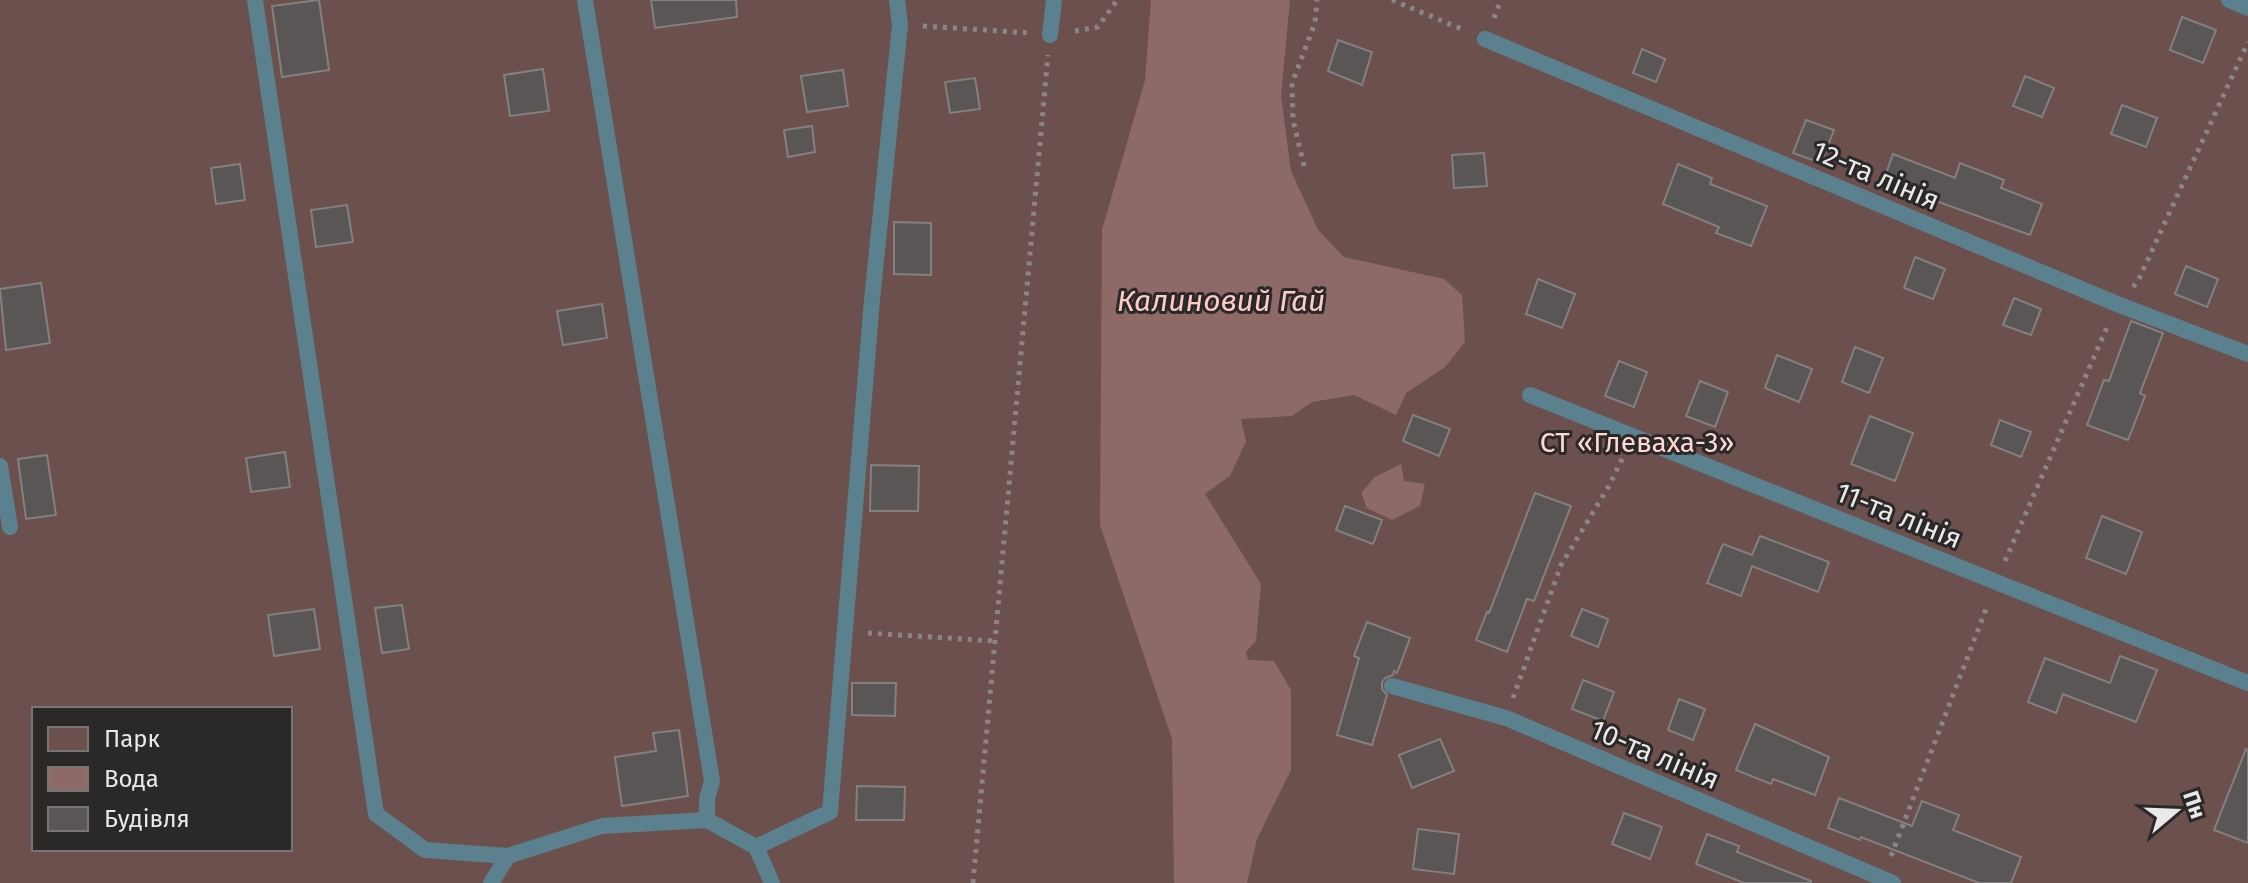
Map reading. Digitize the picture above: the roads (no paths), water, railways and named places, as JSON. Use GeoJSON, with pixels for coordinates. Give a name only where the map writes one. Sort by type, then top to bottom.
{"type":"FeatureCollection","features":[{"type":"Feature","properties":{"kind":"lane"},"geometry":{"type":"LineString","coordinates":[[255,0],[376,814],[425,850],[508,856],[602,826],[707,820],[756,847],[772,883]]}},
{"type":"Feature","properties":{"kind":"lane"},"geometry":{"type":"LineString","coordinates":[[585,0],[712,781],[707,799],[707,820]]}},
{"type":"Feature","properties":{"kind":"lane"},"geometry":{"type":"LineString","coordinates":[[756,847],[830,812],[872,300],[900,25],[897,0]]}},
{"type":"Feature","properties":{"kind":"lane"},"geometry":{"type":"LineString","coordinates":[[1050,35],[1054,0]]}},
{"type":"Feature","properties":{"kind":"lane"},"geometry":{"type":"LineString","coordinates":[[2229,0],[2248,8]]}},
{"type":"Feature","properties":{"kind":"lane","name":"12-та лінія"},"geometry":{"type":"LineString","coordinates":[[1485,39],[2117,304],[2248,354]]}},
{"type":"Feature","properties":{"kind":"lane","name":"11-та лінія"},"geometry":{"type":"LineString","coordinates":[[1530,395],[2248,683]]}},
{"type":"Feature","properties":{"kind":"lane"},"geometry":{"type":"LineString","coordinates":[[0,466],[10,527]]}},
{"type":"Feature","properties":{"kind":"lane","name":"10-та лінія"},"geometry":{"type":"LineString","coordinates":[[1392,686],[1506,718],[1888,881]]}},
{"type":"Feature","properties":{"kind":"lane"},"geometry":{"type":"LineString","coordinates":[[491,883],[508,856]]}},
{"type":"Feature","properties":{"kind":"water","name":"Калиновий Гай"},"geometry":{"type":"Polygon","coordinates":[[[1151,0],[1290,0],[1281,96],[1291,171],[1318,230],[1344,257],[1444,279],[1462,295],[1465,342],[1445,367],[1406,393],[1396,415],[1354,395],[1312,402],[1292,416],[1241,419],[1246,441],[1230,476],[1205,494],[1261,584],[1256,641],[1246,652],[1248,660],[1274,661],[1291,690],[1291,770],[1257,839],[1247,883],[1174,883],[1172,739],[1100,525],[1102,230],[1145,80],[1151,0]]]}},
{"type":"Feature","properties":{"kind":"water"},"geometry":{"type":"Polygon","coordinates":[[[1401,464],[1404,481],[1425,484],[1420,506],[1392,520],[1367,508],[1361,493],[1375,477],[1401,464]]]}},
{"type":"Feature","properties":{"kind":"park label","name":"СТ «Глеваха-3»"},"geometry":{"type":"Point","coordinates":[1637,442]}}]}
